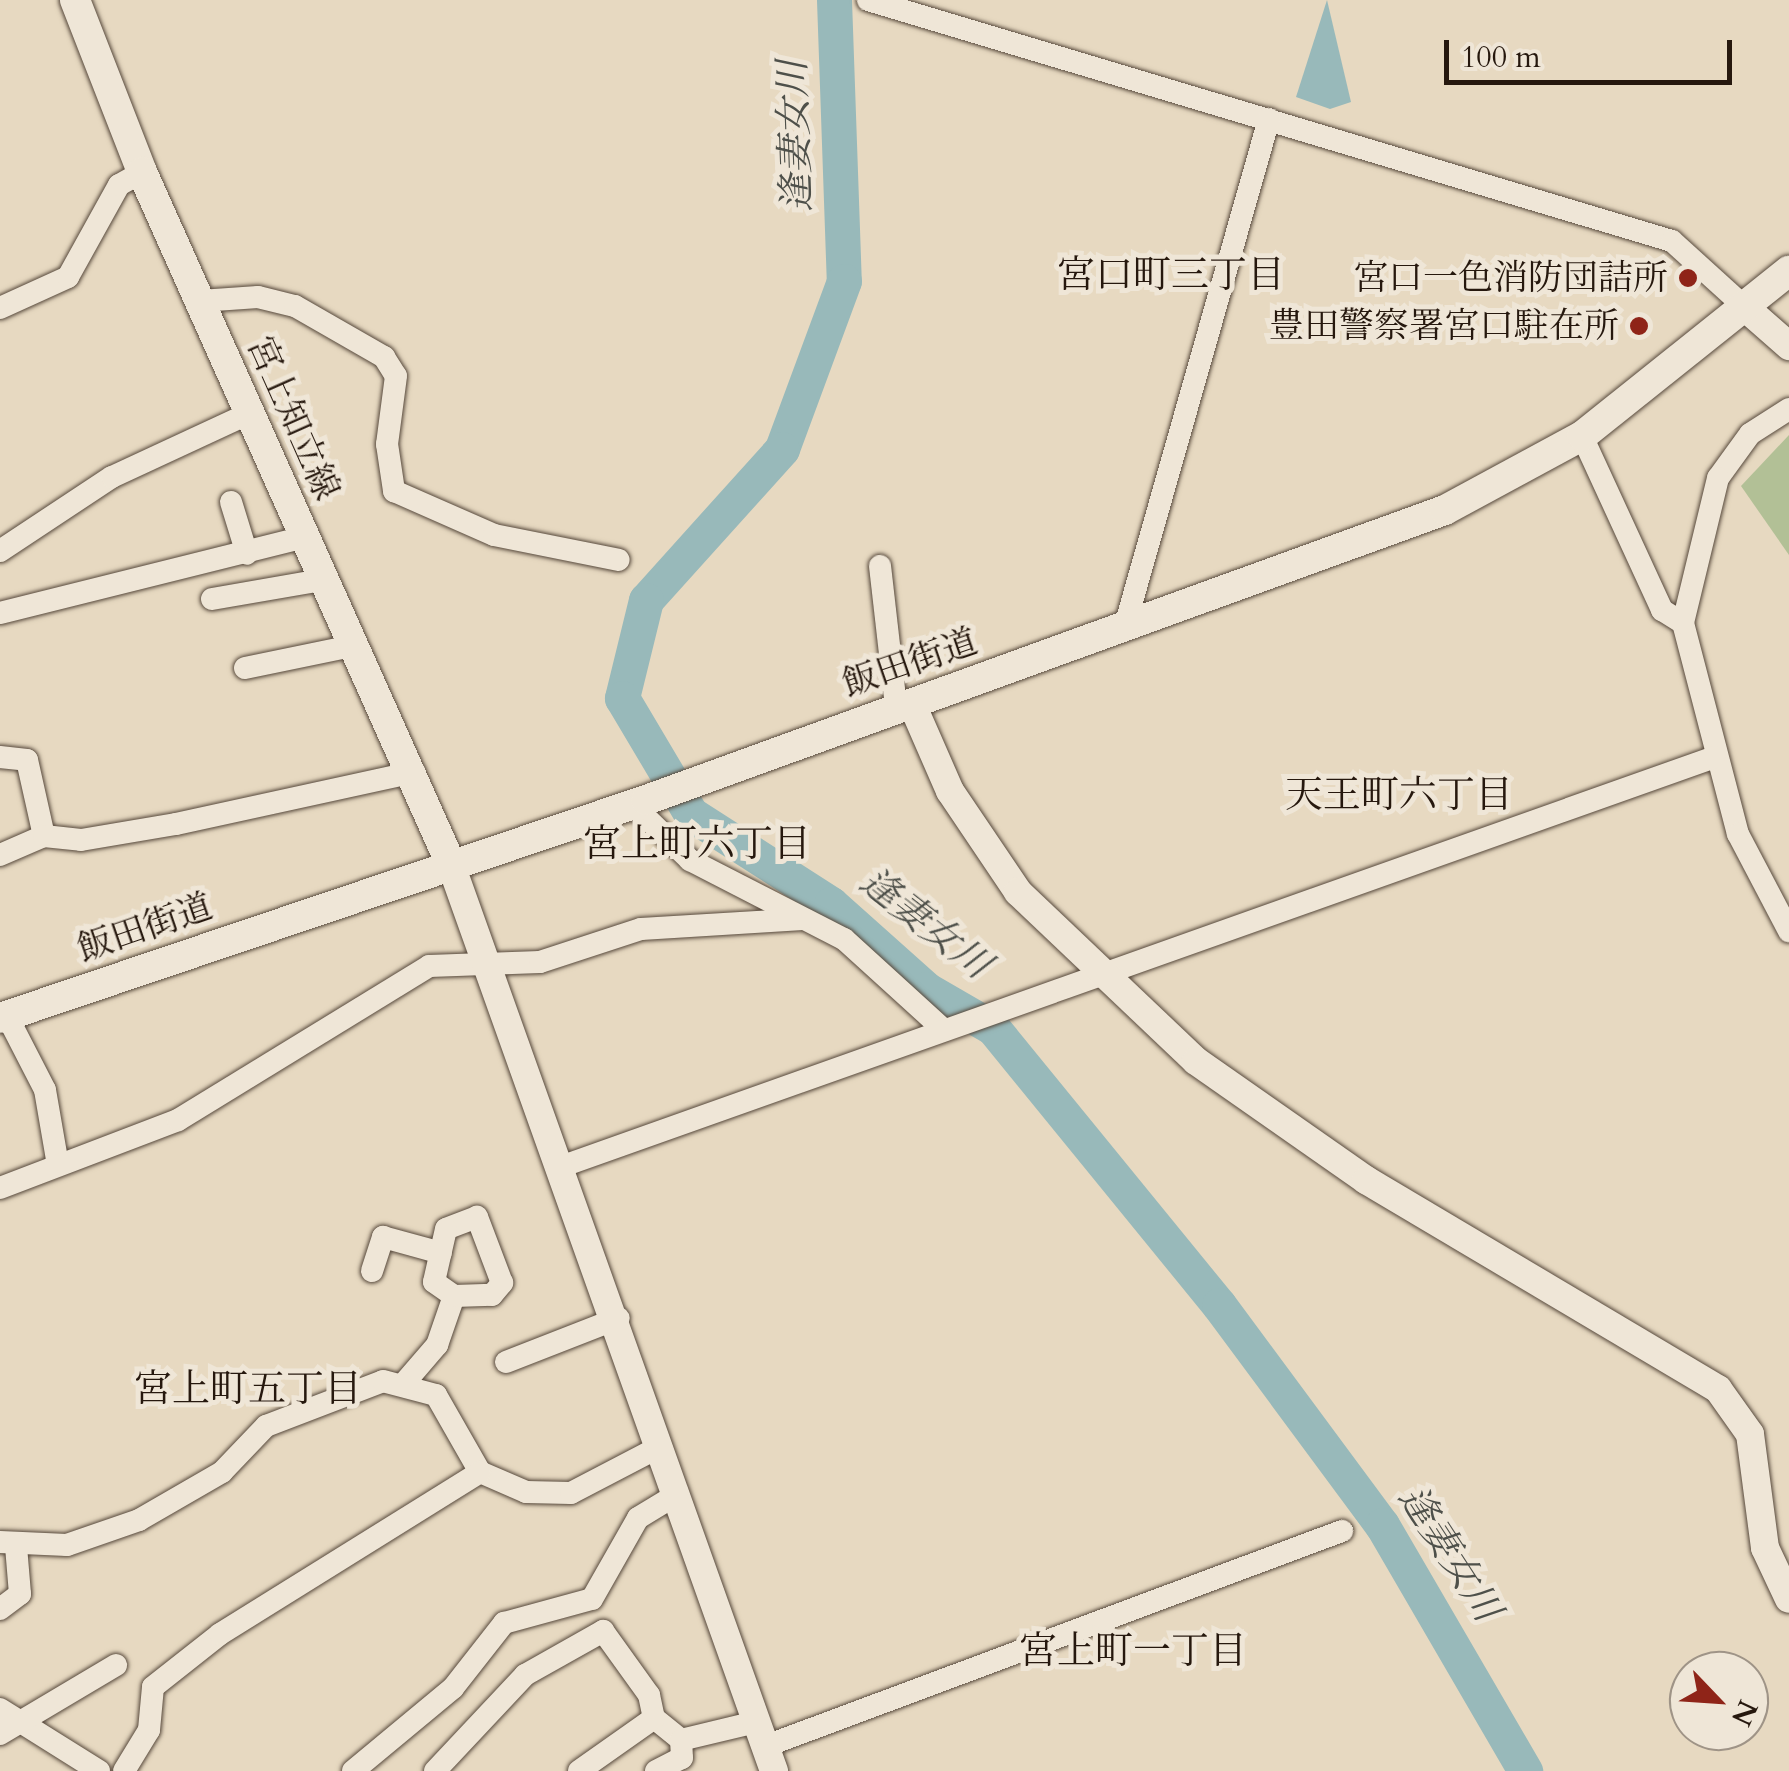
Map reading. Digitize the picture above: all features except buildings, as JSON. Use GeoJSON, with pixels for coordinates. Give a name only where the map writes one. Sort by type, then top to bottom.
{"type":"FeatureCollection","features":[{"type":"Feature","properties":{"kind":"main road","name":"宮上知立線"},"geometry":{"type":"LineString","coordinates":[[75,0],[142,172],[322,580],[414,772],[450,862]]}},
{"type":"Feature","properties":{"kind":"main road","name":"飯田街道"},"geometry":{"type":"LineString","coordinates":[[4,1017],[450,862],[639,802],[1445,510],[1582,436],[1748,310],[1789,271]]}},
{"type":"Feature","properties":{"kind":"street"},"geometry":{"type":"LineString","coordinates":[[868,0],[1672,242],[1789,346]]}},
{"type":"Feature","properties":{"kind":"street"},"geometry":{"type":"LineString","coordinates":[[1125,626],[1269,119]]}},
{"type":"Feature","properties":{"kind":"street"},"geometry":{"type":"LineString","coordinates":[[0,308],[68,276],[119,185],[142,172]]}},
{"type":"Feature","properties":{"kind":"street"},"geometry":{"type":"LineString","coordinates":[[200,301],[258,296],[295,306],[384,357],[396,376],[387,444],[394,492],[494,536],[620,560]]}},
{"type":"Feature","properties":{"kind":"street"},"geometry":{"type":"LineString","coordinates":[[1789,410],[1750,434],[1718,478],[1683,624],[1738,834],[1789,931]]}},
{"type":"Feature","properties":{"kind":"street"},"geometry":{"type":"LineString","coordinates":[[0,551],[112,477],[250,412]]}},
{"type":"Feature","properties":{"kind":"street"},"geometry":{"type":"LineString","coordinates":[[1582,436],[1662,610],[1683,624]]}},
{"type":"Feature","properties":{"kind":"street"},"geometry":{"type":"LineString","coordinates":[[231,502],[247,554]]}},
{"type":"Feature","properties":{"kind":"street"},"geometry":{"type":"LineString","coordinates":[[0,613],[304,537]]}},
{"type":"Feature","properties":{"kind":"street"},"geometry":{"type":"LineString","coordinates":[[880,566],[904,705],[950,791],[1018,892],[1106,978],[1299,1137],[1718,1389],[1750,1434],[1765,1548],[1789,1599]]}},
{"type":"Feature","properties":{"kind":"street"},"geometry":{"type":"LineString","coordinates":[[212,599],[322,580]]}},
{"type":"Feature","properties":{"kind":"street"},"geometry":{"type":"LineString","coordinates":[[245,668],[352,646]]}},
{"type":"Feature","properties":{"kind":"street"},"geometry":{"type":"LineString","coordinates":[[0,757],[26,760],[44,836]]}},
{"type":"Feature","properties":{"kind":"street"},"geometry":{"type":"LineString","coordinates":[[562,1166],[949,1029],[1106,978],[1715,757]]}},
{"type":"Feature","properties":{"kind":"street"},"geometry":{"type":"LineString","coordinates":[[0,855],[44,836],[81,840],[176,824],[414,772]]}},
{"type":"Feature","properties":{"kind":"street"},"geometry":{"type":"LineString","coordinates":[[639,802],[690,860],[879,964],[949,1029]]}},
{"type":"Feature","properties":{"kind":"street"},"geometry":{"type":"LineString","coordinates":[[450,862],[619,1318],[659,1447],[765,1746]]}},
{"type":"Feature","properties":{"kind":"street"},"geometry":{"type":"LineString","coordinates":[[0,1188],[178,1120],[428,966],[489,969],[540,962],[624,931],[803,920]]}},
{"type":"Feature","properties":{"kind":"street"},"geometry":{"type":"LineString","coordinates":[[4,1017],[45,1090],[58,1165]]}},
{"type":"Feature","properties":{"kind":"street"},"geometry":{"type":"LineString","coordinates":[[485,1222],[502,1283],[492,1295],[454,1296],[434,1282],[450,1223],[485,1222]]}},
{"type":"Feature","properties":{"kind":"street"},"geometry":{"type":"LineString","coordinates":[[372,1272],[384,1238],[441,1253]]}},
{"type":"Feature","properties":{"kind":"street"},"geometry":{"type":"LineString","coordinates":[[0,1609],[20,1594],[8,1544],[68,1545],[138,1520],[222,1472],[266,1426],[406,1381],[437,1345],[454,1296]]}},
{"type":"Feature","properties":{"kind":"street"},"geometry":{"type":"LineString","coordinates":[[506,1362],[619,1318]]}},
{"type":"Feature","properties":{"kind":"street"},"geometry":{"type":"LineString","coordinates":[[406,1381],[436,1395],[480,1472],[562,1496],[659,1447]]}},
{"type":"Feature","properties":{"kind":"street"},"geometry":{"type":"LineString","coordinates":[[124,1771],[148,1730],[153,1687],[166,1676],[480,1472]]}},
{"type":"Feature","properties":{"kind":"street"},"geometry":{"type":"LineString","coordinates":[[354,1771],[453,1688],[504,1623],[592,1600],[638,1518],[676,1495]]}},
{"type":"Feature","properties":{"kind":"street"},"geometry":{"type":"LineString","coordinates":[[435,1771],[525,1675],[602,1631],[649,1695],[654,1718],[681,1740],[765,1746],[1342,1532]]}},
{"type":"Feature","properties":{"kind":"street"},"geometry":{"type":"LineString","coordinates":[[6,1721],[116,1665]]}},
{"type":"Feature","properties":{"kind":"street"},"geometry":{"type":"LineString","coordinates":[[579,1771],[654,1718]]}},
{"type":"Feature","properties":{"kind":"street"},"geometry":{"type":"LineString","coordinates":[[6,1721],[99,1771]]}},
{"type":"Feature","properties":{"kind":"street"},"geometry":{"type":"LineString","coordinates":[[656,1771],[682,1758],[681,1740]]}},
{"type":"Feature","properties":{"kind":"green space"},"geometry":{"type":"Polygon","coordinates":[[[1789,435],[1789,555],[1741,486],[1789,435]]]}},
{"type":"Feature","properties":{"kind":"water"},"geometry":{"type":"Polygon","coordinates":[[[1327,0],[1351,102],[1330,109],[1296,97],[1327,0]]]}},
{"type":"Feature","properties":{"kind":"waterway","name":"逢妻女川"},"geometry":{"type":"LineString","coordinates":[[834,0],[844,281],[782,449],[646,600],[622,698],[691,814],[831,904],[926,989],[993,1028],[1219,1305],[1382,1525],[1525,1771]]}},
{"type":"Feature","properties":{"kind":"place","name":"宮口一色消防団詰所"},"geometry":{"type":"Point","coordinates":[1688,278]}},
{"type":"Feature","properties":{"kind":"place","name":"豊田警察署宮口駐在所"},"geometry":{"type":"Point","coordinates":[1639,326]}},
{"type":"Feature","properties":{"kind":"district","name":"宮口町三丁目"},"geometry":{"type":"Point","coordinates":[1171,276]}},
{"type":"Feature","properties":{"kind":"district","name":"天王町六丁目"},"geometry":{"type":"Point","coordinates":[1399,796]}},
{"type":"Feature","properties":{"kind":"district","name":"宮上町六丁目"},"geometry":{"type":"Point","coordinates":[697,845]}},
{"type":"Feature","properties":{"kind":"district","name":"宮上町五丁目"},"geometry":{"type":"Point","coordinates":[248,1390]}},
{"type":"Feature","properties":{"kind":"district","name":"宮上町一丁目"},"geometry":{"type":"Point","coordinates":[1133,1652]}}]}
